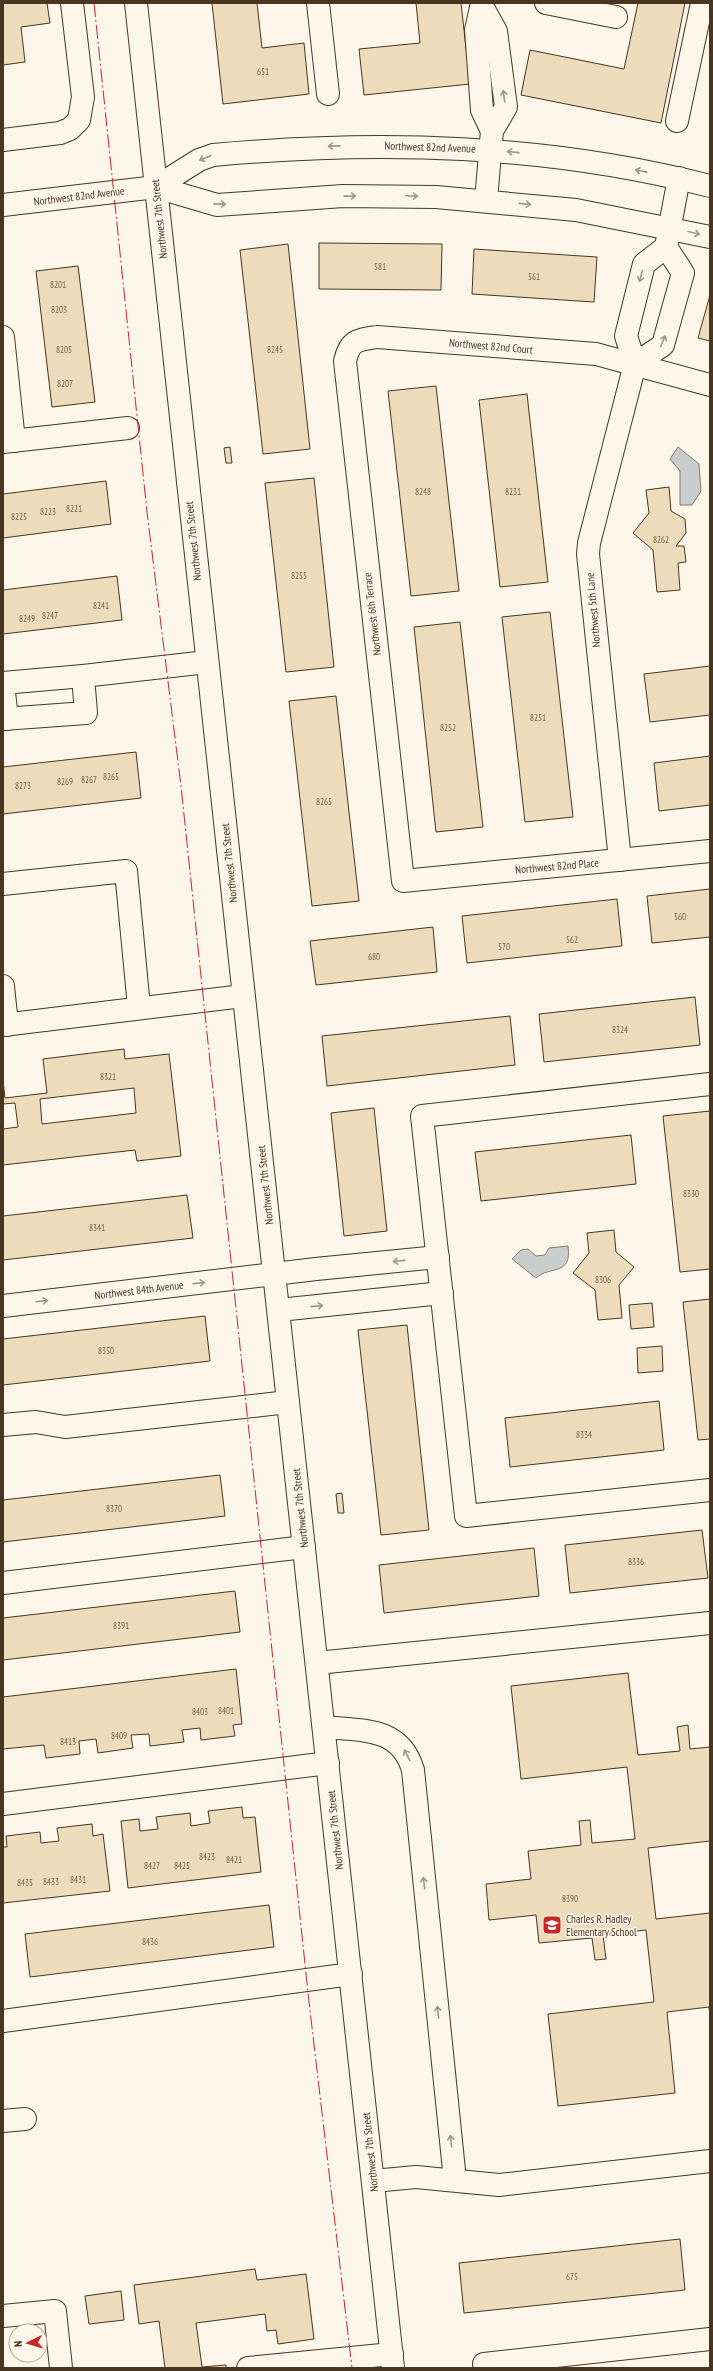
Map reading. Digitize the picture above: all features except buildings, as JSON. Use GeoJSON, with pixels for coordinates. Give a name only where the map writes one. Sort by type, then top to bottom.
{"type":"FeatureCollection","features":[{"type":"Feature","properties":{"kind":"street"},"geometry":{"type":"LineString","coordinates":[[3,140],[60,133],[70,129],[79,120],[83,97],[72,3]]}},
{"type":"Feature","properties":{"kind":"street","name":"Northwest 7th Street"},"geometry":{"type":"LineString","coordinates":[[136,3],[243,996],[393,2361]]}},
{"type":"Feature","properties":{"kind":"street"},"geometry":{"type":"LineString","coordinates":[[318,3],[328,94]]}},
{"type":"Feature","properties":{"kind":"street"},"geometry":{"type":"LineString","coordinates":[[546,3],[616,17]]}},
{"type":"Feature","properties":{"kind":"street"},"geometry":{"type":"LineString","coordinates":[[678,121],[702,3]]}},
{"type":"Feature","properties":{"kind":"street"},"geometry":{"type":"LineString","coordinates":[[482,4],[476,30],[490,66],[482,110],[492,141],[486,200]]}},
{"type":"Feature","properties":{"kind":"street","name":"Northwest 82nd Avenue"},"geometry":{"type":"LineString","coordinates":[[156,187],[199,160],[212,155],[300,148],[492,141],[679,178],[710,186]]}},
{"type":"Feature","properties":{"kind":"street"},"geometry":{"type":"LineString","coordinates":[[636,364],[626,336],[644,264],[667,237],[679,178]]}},
{"type":"Feature","properties":{"kind":"street","name":"Northwest 82nd Avenue"},"geometry":{"type":"LineString","coordinates":[[3,205],[156,187],[217,205],[344,196],[397,196],[486,200],[576,210],[667,237],[710,237]]}},
{"type":"Feature","properties":{"kind":"street"},"geometry":{"type":"LineString","coordinates":[[636,364],[663,345],[682,273],[667,237]]}},
{"type":"Feature","properties":{"kind":"street"},"geometry":{"type":"LineString","coordinates":[[3,337],[9,441],[128,428]]}},
{"type":"Feature","properties":{"kind":"street","name":"Northwest 82nd Court"},"geometry":{"type":"LineString","coordinates":[[348,348],[354,342],[377,337],[596,354],[636,364]]}},
{"type":"Feature","properties":{"kind":"street","name":"Northwest 6th Terrace"},"geometry":{"type":"LineString","coordinates":[[348,348],[345,374],[403,880]]}},
{"type":"Feature","properties":{"kind":"street"},"geometry":{"type":"LineString","coordinates":[[636,364],[710,385]]}},
{"type":"Feature","properties":{"kind":"street","name":"Northwest 5th Lane"},"geometry":{"type":"LineString","coordinates":[[620,860],[588,554],[589,543],[636,364]]}},
{"type":"Feature","properties":{"kind":"street"},"geometry":{"type":"LineString","coordinates":[[83,676],[86,712],[5,719],[3,683],[83,676],[207,662]]}},
{"type":"Feature","properties":{"kind":"street","name":"Northwest 82nd Place"},"geometry":{"type":"LineString","coordinates":[[403,880],[710,850]]}},
{"type":"Feature","properties":{"kind":"street"},"geometry":{"type":"LineString","coordinates":[[3,884],[126,871],[139,1007]]}},
{"type":"Feature","properties":{"kind":"street"},"geometry":{"type":"LineString","coordinates":[[3,986],[5,1025],[139,1007],[243,996]]}},
{"type":"Feature","properties":{"kind":"street"},"geometry":{"type":"LineString","coordinates":[[710,1084],[422,1116],[466,1516],[710,1490]]}},
{"type":"Feature","properties":{"kind":"street","name":"Northwest 84th Avenue"},"geometry":{"type":"LineString","coordinates":[[3,1306],[274,1274],[438,1257]]}},
{"type":"Feature","properties":{"kind":"street"},"geometry":{"type":"LineString","coordinates":[[278,1310],[442,1293]]}},
{"type":"Feature","properties":{"kind":"street"},"geometry":{"type":"LineString","coordinates":[[3,1425],[36,1422],[65,1427],[288,1402]]}},
{"type":"Feature","properties":{"kind":"street"},"geometry":{"type":"LineString","coordinates":[[3,1583],[304,1547]]}},
{"type":"Feature","properties":{"kind":"street"},"geometry":{"type":"LineString","coordinates":[[317,1663],[710,1623]]}},
{"type":"Feature","properties":{"kind":"street"},"geometry":{"type":"LineString","coordinates":[[324,1727],[367,1732],[388,1737],[404,1748],[411,1763],[455,2180]]}},
{"type":"Feature","properties":{"kind":"street"},"geometry":{"type":"LineString","coordinates":[[3,1804],[328,1763]]}},
{"type":"Feature","properties":{"kind":"street"},"geometry":{"type":"LineString","coordinates":[[3,2021],[351,1974]]}},
{"type":"Feature","properties":{"kind":"street"},"geometry":{"type":"LineString","coordinates":[[3,2121],[25,2119]]}},
{"type":"Feature","properties":{"kind":"street"},"geometry":{"type":"LineString","coordinates":[[373,2181],[416,2177],[499,2185],[710,2161]]}},
{"type":"Feature","properties":{"kind":"street"},"geometry":{"type":"LineString","coordinates":[[3,2316],[55,2310],[61,2368]]}},
{"type":"Feature","properties":{"kind":"street"},"geometry":{"type":"LineString","coordinates":[[485,2368],[484,2364],[710,2339]]}},
{"type":"Feature","properties":{"kind":"street"},"geometry":{"type":"LineString","coordinates":[[248,2368],[393,2361]]}},
{"type":"Feature","properties":{"kind":"shaded area"},"geometry":{"type":"Polygon","coordinates":[[[678,447],[699,464],[701,491],[692,505],[680,505],[680,471],[670,459],[678,447]]]}},
{"type":"Feature","properties":{"kind":"shaded area"},"geometry":{"type":"Polygon","coordinates":[[[568,1246],[567,1262],[563,1266],[559,1269],[542,1274],[536,1278],[512,1259],[521,1250],[528,1249],[536,1256],[545,1255],[549,1248],[568,1246]]]}},
{"type":"Feature","properties":{"kind":"power"},"geometry":{"type":"LineString","coordinates":[[94,3],[147,512],[181,786],[309,2002],[352,2368]]}},
{"type":"Feature","properties":{"kind":"place","name":"Charles R. Hadley Elementary School"},"geometry":{"type":"Point","coordinates":[552,1925]}}]}
